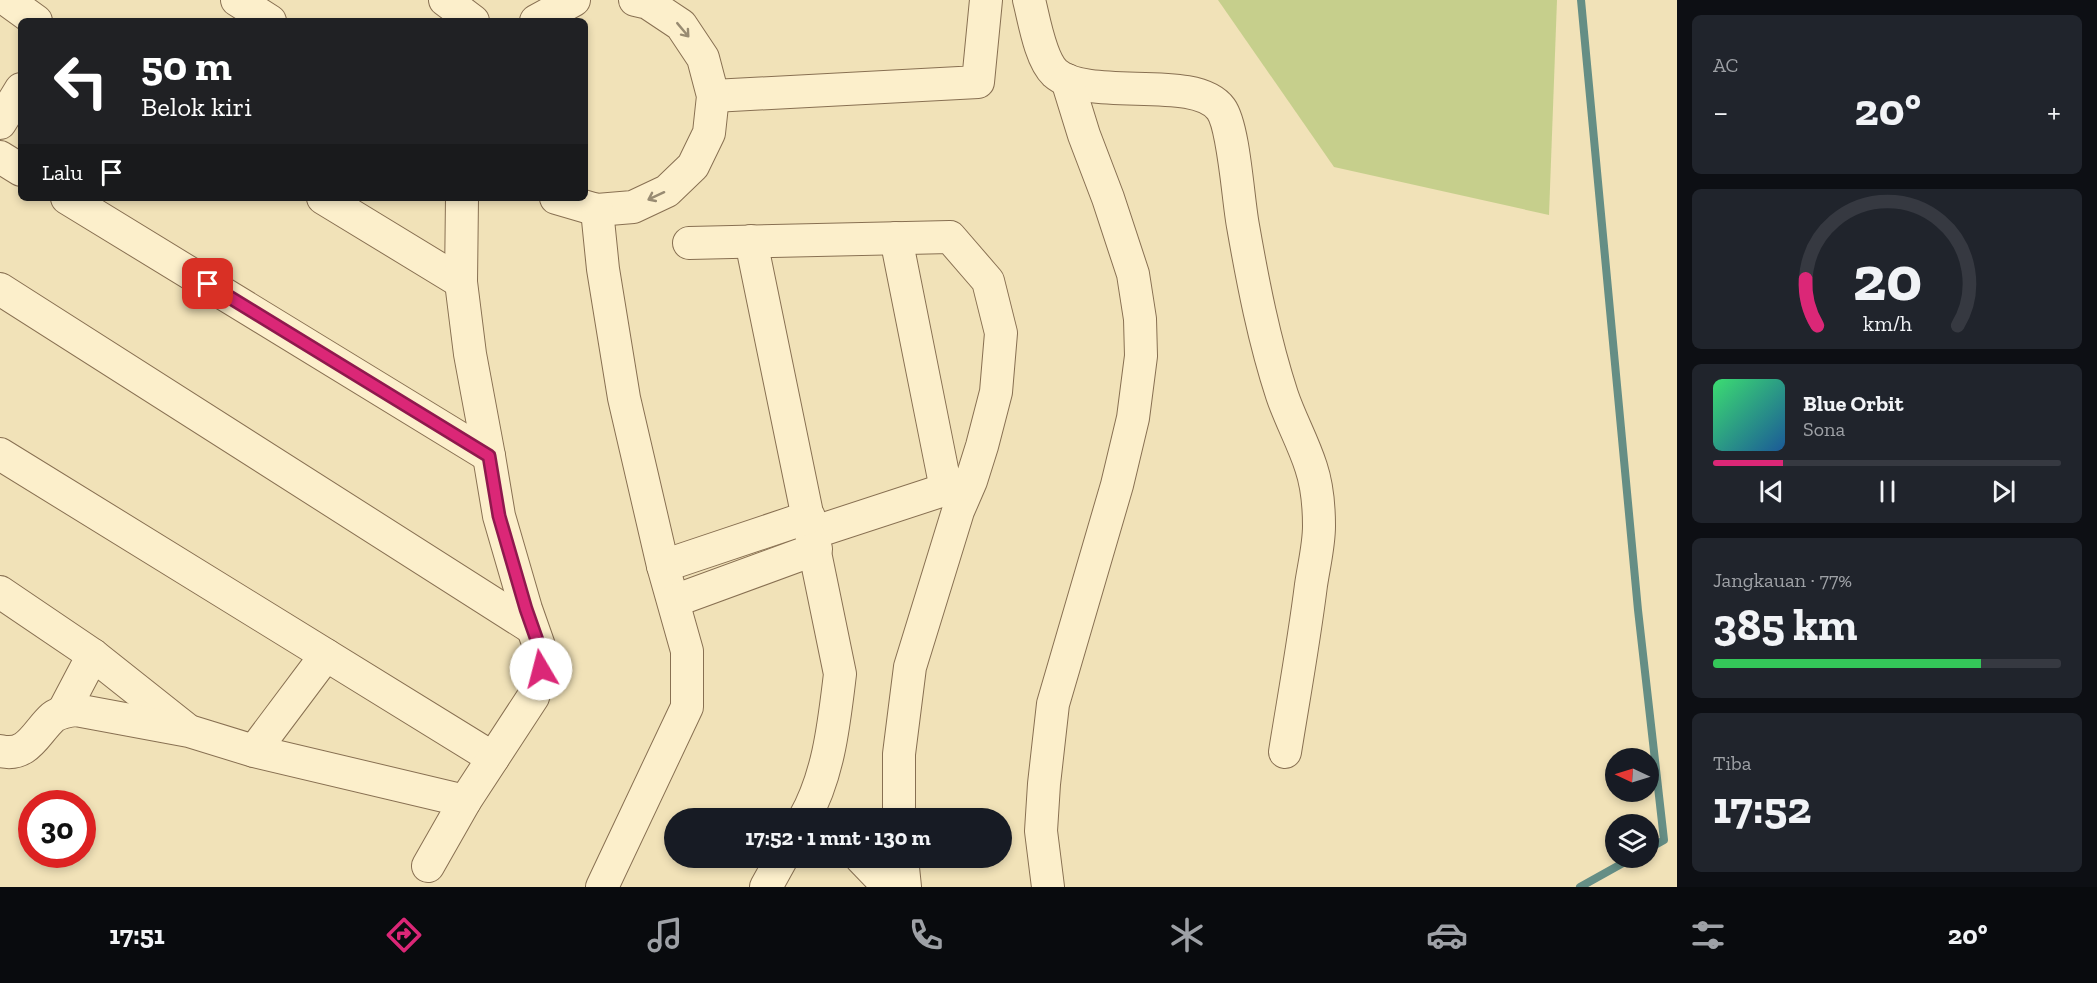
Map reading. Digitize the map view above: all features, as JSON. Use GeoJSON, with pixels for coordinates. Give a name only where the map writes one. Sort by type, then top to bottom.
{"type":"FeatureCollection","features":[{"type":"Feature","properties":{"kind":"street"},"geometry":{"type":"LineString","coordinates":[[237,0],[265,18]]}},
{"type":"Feature","properties":{"kind":"street"},"geometry":{"type":"LineString","coordinates":[[445,0],[469,18]]}},
{"type":"Feature","properties":{"kind":"street"},"geometry":{"type":"LineString","coordinates":[[541,18],[574,0]]}},
{"type":"Feature","properties":{"kind":"street"},"geometry":{"type":"LineString","coordinates":[[566,201],[597,210],[633,207],[667,191],[693,165],[709,133],[713,96],[704,58],[681,25],[648,3],[635,0]]}},
{"type":"Feature","properties":{"kind":"street"},"geometry":{"type":"LineString","coordinates":[[713,96],[978,82],[986,0]]}},
{"type":"Feature","properties":{"kind":"street"},"geometry":{"type":"LineString","coordinates":[[1029,0],[1046,58],[1054,72],[1067,80],[1096,87],[1147,88],[1188,93],[1207,98],[1221,109],[1230,135],[1255,294],[1282,396],[1312,468],[1317,496],[1319,528],[1310,600],[1285,752]]}},
{"type":"Feature","properties":{"kind":"street"},"geometry":{"type":"LineString","coordinates":[[1048,887],[1041,831],[1053,704],[1117,485],[1133,418],[1141,356],[1140,319],[1133,274],[1067,80]]}},
{"type":"Feature","properties":{"kind":"street"},"geometry":{"type":"LineString","coordinates":[[0,123],[18,94]]}},
{"type":"Feature","properties":{"kind":"street"},"geometry":{"type":"LineString","coordinates":[[0,157],[18,168]]}},
{"type":"Feature","properties":{"kind":"street"},"geometry":{"type":"LineString","coordinates":[[72,201],[489,456]]}},
{"type":"Feature","properties":{"kind":"street"},"geometry":{"type":"LineString","coordinates":[[328,201],[461,282]]}},
{"type":"Feature","properties":{"kind":"street"},"geometry":{"type":"LineString","coordinates":[[428,866],[465,801],[532,697],[541,669],[539,646],[499,516],[470,354],[461,282],[462,201]]}},
{"type":"Feature","properties":{"kind":"street"},"geometry":{"type":"LineString","coordinates":[[597,210],[603,269],[624,398],[663,566],[687,651],[687,707],[602,887]]}},
{"type":"Feature","properties":{"kind":"street"},"geometry":{"type":"LineString","coordinates":[[663,566],[812,533],[958,485],[982,446],[996,392],[1001,333],[988,281],[950,237],[689,243]]}},
{"type":"Feature","properties":{"kind":"street"},"geometry":{"type":"LineString","coordinates":[[896,238],[958,485],[958,511],[910,667],[899,754],[899,808]]}},
{"type":"Feature","properties":{"kind":"street"},"geometry":{"type":"LineString","coordinates":[[752,241],[840,674],[832,743],[815,808]]}},
{"type":"Feature","properties":{"kind":"street"},"geometry":{"type":"LineString","coordinates":[[0,289],[532,628]]}},
{"type":"Feature","properties":{"kind":"street"},"geometry":{"type":"LineString","coordinates":[[0,454],[493,759]]}},
{"type":"Feature","properties":{"kind":"street"},"geometry":{"type":"LineString","coordinates":[[674,601],[812,533]]}},
{"type":"Feature","properties":{"kind":"street"},"geometry":{"type":"LineString","coordinates":[[0,592],[93,655],[189,731]]}},
{"type":"Feature","properties":{"kind":"street"},"geometry":{"type":"LineString","coordinates":[[63,712],[93,655]]}},
{"type":"Feature","properties":{"kind":"street"},"geometry":{"type":"LineString","coordinates":[[254,751],[326,655]]}},
{"type":"Feature","properties":{"kind":"street"},"geometry":{"type":"LineString","coordinates":[[0,751],[15,752],[25,749],[53,717],[63,712],[76,710],[189,731],[254,751],[465,801]]}},
{"type":"Feature","properties":{"kind":"street"},"geometry":{"type":"LineString","coordinates":[[766,887],[776,868]]}},
{"type":"Feature","properties":{"kind":"street"},"geometry":{"type":"LineString","coordinates":[[871,868],[889,887]]}},
{"type":"Feature","properties":{"kind":"street"},"geometry":{"type":"LineString","coordinates":[[903,868],[905,887]]}},
{"type":"Feature","properties":{"kind":"green space"},"geometry":{"type":"Polygon","coordinates":[[[1218,0],[1557,0],[1549,215],[1334,167],[1218,0]]]}},
{"type":"Feature","properties":{"kind":"waterway"},"geometry":{"type":"LineString","coordinates":[[1581,0],[1638,610],[1664,840],[1659,843]]}},
{"type":"Feature","properties":{"kind":"waterway"},"geometry":{"type":"LineString","coordinates":[[1580,887],[1614,868]]}},
{"type":"Feature","properties":{"kind":"route"},"geometry":{"type":"LineString","coordinates":[[208,284],[489,456],[499,516],[539,646],[541,669]]}}]}
